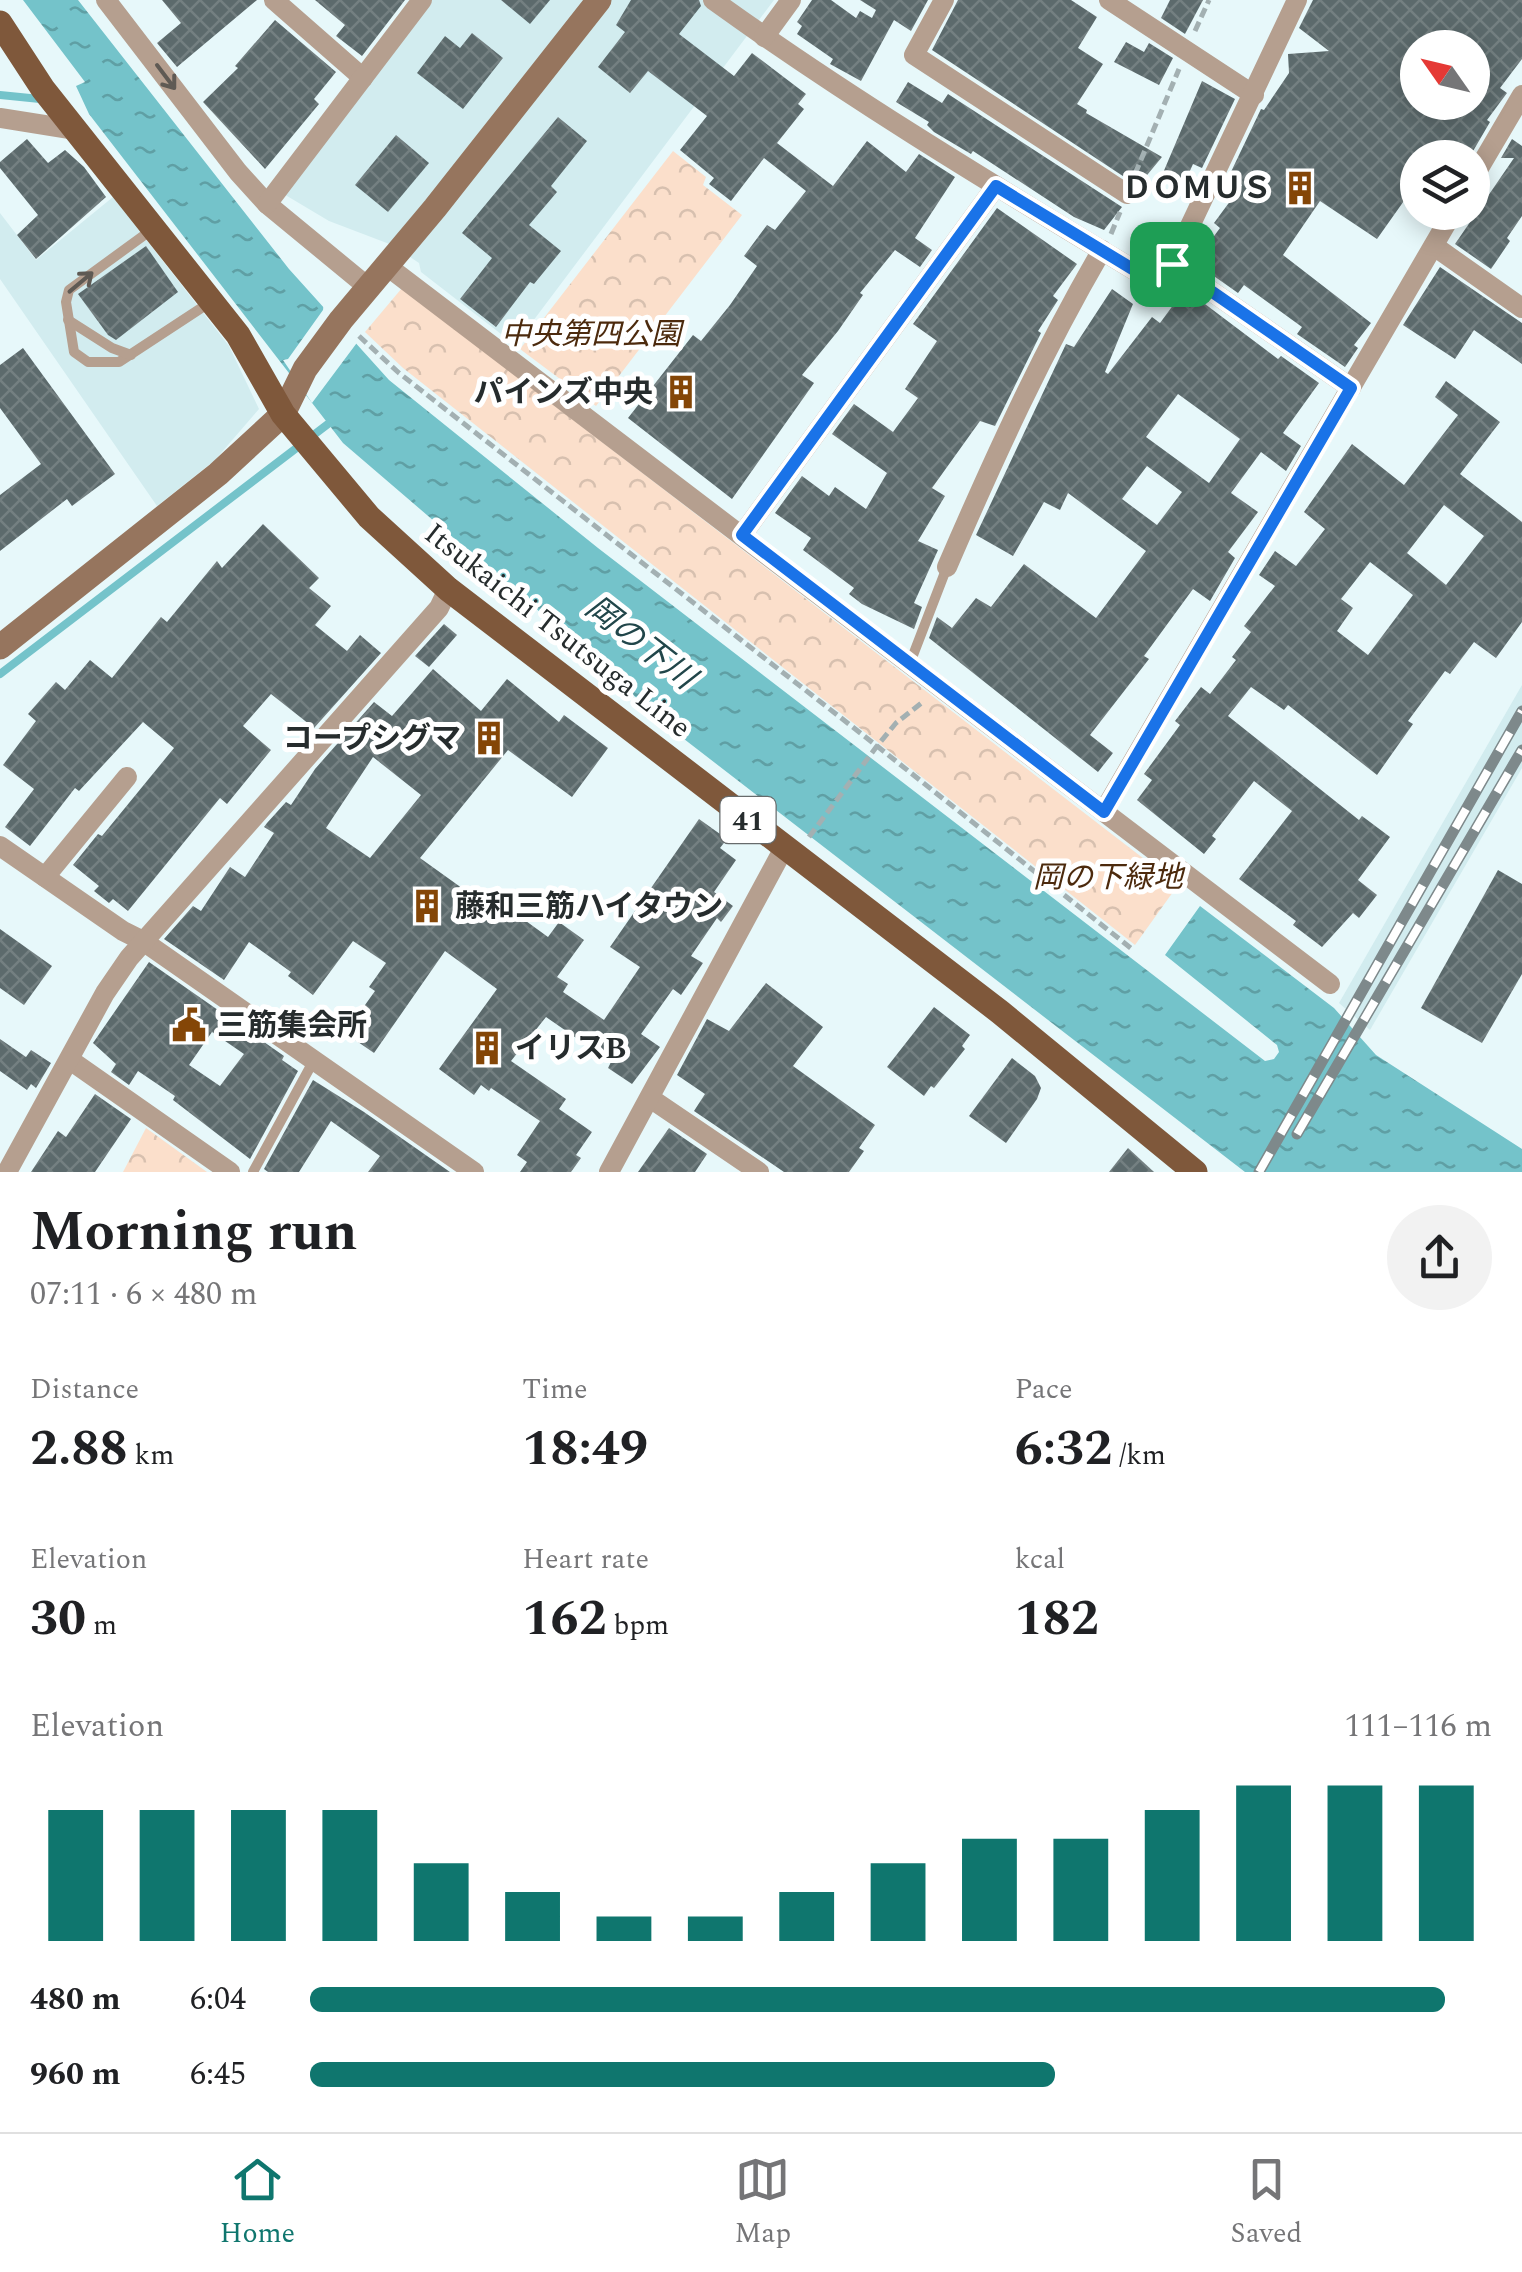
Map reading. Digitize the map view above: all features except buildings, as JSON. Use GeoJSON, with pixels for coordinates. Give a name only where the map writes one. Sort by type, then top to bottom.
{"type":"FeatureCollection","features":[{"type":"Feature","properties":{"kind":"main road","name":"Itsukaichi Tsutsuga Line"},"geometry":{"type":"LineString","coordinates":[[0,23],[44,89],[213,301],[289,421],[390,538],[448,589],[796,844],[1195,1172]]}},
{"type":"Feature","properties":{"kind":"street"},"geometry":{"type":"LineString","coordinates":[[106,0],[267,204],[368,288]]}},
{"type":"Feature","properties":{"kind":"street"},"geometry":{"type":"LineString","coordinates":[[274,0],[363,78]]}},
{"type":"Feature","properties":{"kind":"street"},"geometry":{"type":"LineString","coordinates":[[267,204],[422,0]]}},
{"type":"Feature","properties":{"kind":"street"},"geometry":{"type":"LineString","coordinates":[[1,645],[289,421],[306,369],[350,328],[368,288],[599,0]]}},
{"type":"Feature","properties":{"kind":"street"},"geometry":{"type":"LineString","coordinates":[[713,0],[996,186],[1157,282],[1163,280],[1172,264],[1297,0]]}},
{"type":"Feature","properties":{"kind":"street"},"geometry":{"type":"LineString","coordinates":[[764,37],[791,0]]}},
{"type":"Feature","properties":{"kind":"street"},"geometry":{"type":"LineString","coordinates":[[944,0],[914,55],[1127,194]]}},
{"type":"Feature","properties":{"kind":"street"},"geometry":{"type":"LineString","coordinates":[[1109,0],[1254,95]]}},
{"type":"Feature","properties":{"kind":"street"},"geometry":{"type":"LineString","coordinates":[[1490,149],[1522,94]]}},
{"type":"Feature","properties":{"kind":"street"},"geometry":{"type":"LineString","coordinates":[[0,118],[72,124]]}},
{"type":"Feature","properties":{"kind":"street"},"geometry":{"type":"LineString","coordinates":[[742,535],[996,186]]}},
{"type":"Feature","properties":{"kind":"street"},"geometry":{"type":"LineString","coordinates":[[1104,812],[1443,230]]}},
{"type":"Feature","properties":{"kind":"street"},"geometry":{"type":"LineString","coordinates":[[1434,246],[1522,308]]}},
{"type":"Feature","properties":{"kind":"street"},"geometry":{"type":"LineString","coordinates":[[948,567],[1005,431],[1102,250]]}},
{"type":"Feature","properties":{"kind":"street"},"geometry":{"type":"LineString","coordinates":[[1172,264],[1351,388]]}},
{"type":"Feature","properties":{"kind":"street"},"geometry":{"type":"LineString","coordinates":[[387,266],[1330,984]]}},
{"type":"Feature","properties":{"kind":"street"},"geometry":{"type":"LineString","coordinates":[[7,1172],[105,993],[143,941],[439,608],[448,589]]}},
{"type":"Feature","properties":{"kind":"street"},"geometry":{"type":"LineString","coordinates":[[45,877],[126,777]]}},
{"type":"Feature","properties":{"kind":"street"},"geometry":{"type":"LineString","coordinates":[[609,1172],[796,844]]}},
{"type":"Feature","properties":{"kind":"street"},"geometry":{"type":"LineString","coordinates":[[0,846],[474,1172]]}},
{"type":"Feature","properties":{"kind":"street"},"geometry":{"type":"LineString","coordinates":[[70,1060],[230,1172]]}},
{"type":"Feature","properties":{"kind":"street"},"geometry":{"type":"LineString","coordinates":[[650,1098],[758,1172]]}},
{"type":"Feature","properties":{"kind":"lane"},"geometry":{"type":"LineString","coordinates":[[155,227],[68,290],[74,352],[88,362],[119,362],[213,301]]}},
{"type":"Feature","properties":{"kind":"lane"},"geometry":{"type":"LineString","coordinates":[[68,320],[112,348],[132,355]]}},
{"type":"Feature","properties":{"kind":"lane"},"geometry":{"type":"LineString","coordinates":[[910,663],[948,567]]}},
{"type":"Feature","properties":{"kind":"lane"},"geometry":{"type":"LineString","coordinates":[[253,1172],[314,1059]]}},
{"type":"Feature","properties":{"kind":"path"},"geometry":{"type":"LineString","coordinates":[[1102,250],[1209,0]]}},
{"type":"Feature","properties":{"kind":"path"},"geometry":{"type":"LineString","coordinates":[[350,328],[400,373],[1132,950]]}},
{"type":"Feature","properties":{"kind":"path"},"geometry":{"type":"LineString","coordinates":[[796,844],[896,724],[940,686]]}},
{"type":"Feature","properties":{"kind":"shaded area"},"geometry":{"type":"Polygon","coordinates":[[[427,0],[774,0],[515,345],[421,272],[419,263],[392,245],[329,221],[282,193],[427,0]]]}},
{"type":"Feature","properties":{"kind":"shaded area"},"geometry":{"type":"Polygon","coordinates":[[[113,197],[229,346],[259,409],[215,460],[157,506],[0,279],[0,213],[36,260],[113,197]]]}},
{"type":"Feature","properties":{"kind":"shaded area"},"geometry":{"type":"Polygon","coordinates":[[[1522,685],[1522,768],[1370,1030],[1339,1003],[1522,685]]]}},
{"type":"Feature","properties":{"kind":"green space","name":"中央第四公園"},"geometry":{"type":"Polygon","coordinates":[[[673,151],[706,177],[703,185],[742,215],[596,406],[520,349],[673,151]]]}},
{"type":"Feature","properties":{"kind":"green space","name":"岡の下緑地"},"geometry":{"type":"Polygon","coordinates":[[[402,288],[1178,885],[1135,945],[403,368],[365,332],[402,288]]]}},
{"type":"Feature","properties":{"kind":"green space"},"geometry":{"type":"Polygon","coordinates":[[[146,1128],[207,1172],[123,1172],[146,1128]]]}},
{"type":"Feature","properties":{"kind":"water","name":"岡の下川"},"geometry":{"type":"Polygon","coordinates":[[[23,0],[78,0],[289,269],[389,380],[598,548],[1265,1061],[1274,1059],[1279,1052],[1277,1045],[1165,955],[1200,906],[1334,1008],[1376,1055],[1522,1149],[1522,1172],[1245,1172],[662,722],[596,660],[343,443],[89,114],[76,86],[85,82],[23,0]]]}},
{"type":"Feature","properties":{"kind":"pier"},"geometry":{"type":"Polygon","coordinates":[[[324,301],[359,340],[312,403],[283,360],[288,359],[323,310],[324,301]]]}},
{"type":"Feature","properties":{"kind":"waterway"},"geometry":{"type":"LineString","coordinates":[[0,95],[40,99]]}},
{"type":"Feature","properties":{"kind":"waterway"},"geometry":{"type":"LineString","coordinates":[[0,674],[328,424]]}},
{"type":"Feature","properties":{"kind":"railway"},"geometry":{"type":"LineString","coordinates":[[1259,1172],[1522,711]]}},
{"type":"Feature","properties":{"kind":"railway"},"geometry":{"type":"LineString","coordinates":[[1297,1134],[1522,750]]}},
{"type":"Feature","properties":{"kind":"place","name":"ＤＯＭＵＳ"},"geometry":{"type":"Point","coordinates":[1300,188]}},
{"type":"Feature","properties":{"kind":"place","name":"パインズ中央"},"geometry":{"type":"Point","coordinates":[681,392]}},
{"type":"Feature","properties":{"kind":"place","name":"コープシグマ"},"geometry":{"type":"Point","coordinates":[489,738]}},
{"type":"Feature","properties":{"kind":"place","name":"藤和三筋ハイタウン"},"geometry":{"type":"Point","coordinates":[427,906]}},
{"type":"Feature","properties":{"kind":"place","name":"三筋集会所"},"geometry":{"type":"Point","coordinates":[189,1025]}},
{"type":"Feature","properties":{"kind":"place","name":"イリスB"},"geometry":{"type":"Point","coordinates":[487,1048]}},
{"type":"Feature","properties":{"kind":"route"},"geometry":{"type":"LineString","coordinates":[[996,186],[1149,279],[1163,280],[1172,264],[1351,388],[1104,812],[742,535],[996,186]]}}]}
